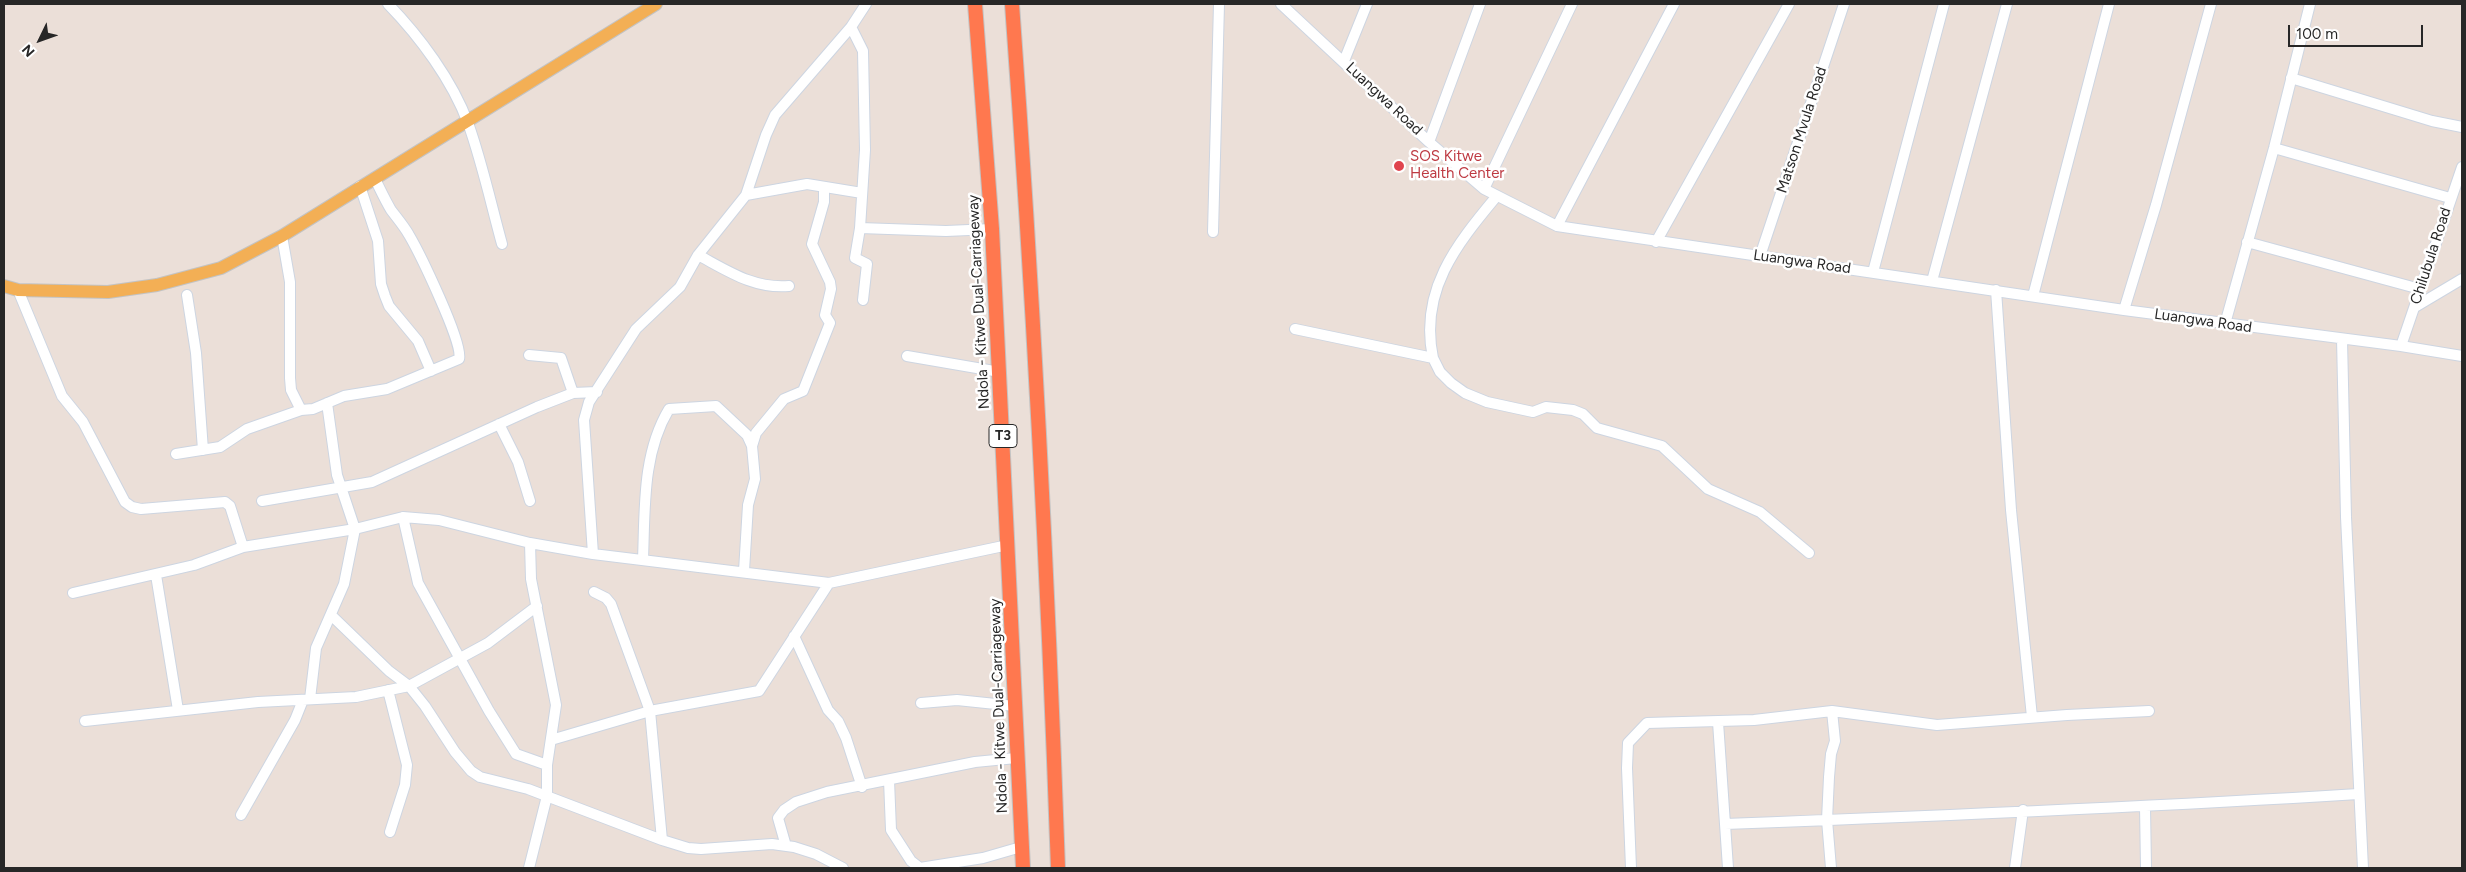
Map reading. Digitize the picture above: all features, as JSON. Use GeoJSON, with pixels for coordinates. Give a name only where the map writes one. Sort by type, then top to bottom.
{"type":"FeatureCollection","features":[{"type":"Feature","properties":{"kind":"highway","name":"Ndola - Kitwe Dual-Carriageway"},"geometry":{"type":"LineString","coordinates":[[975,4],[992,229],[1000,372],[1016,758],[1023,868]]}},
{"type":"Feature","properties":{"kind":"highway","name":"T3"},"geometry":{"type":"LineString","coordinates":[[1012,4],[1028,220],[1051,675],[1058,868]]}},
{"type":"Feature","properties":{"kind":"main road"},"geometry":{"type":"LineString","coordinates":[[4,286],[18,290],[108,292],[157,284],[221,268],[282,236],[656,4]]}},
{"type":"Feature","properties":{"kind":"street"},"geometry":{"type":"LineString","coordinates":[[388,4],[442,73],[468,122],[502,244]]}},
{"type":"Feature","properties":{"kind":"street"},"geometry":{"type":"LineString","coordinates":[[593,554],[584,420],[590,402],[636,329],[680,287],[698,255],[746,195],[766,135],[775,116],[851,27],[866,4]]}},
{"type":"Feature","properties":{"kind":"street"},"geometry":{"type":"LineString","coordinates":[[1213,232],[1219,4]]}},
{"type":"Feature","properties":{"kind":"street","name":"Luangwa Road"},"geometry":{"type":"LineString","coordinates":[[1281,4],[1429,142],[1484,189],[1496,197],[1556,226],[2124,310],[2401,346],[2462,356]]}},
{"type":"Feature","properties":{"kind":"street"},"geometry":{"type":"LineString","coordinates":[[1344,61],[1367,4]]}},
{"type":"Feature","properties":{"kind":"street"},"geometry":{"type":"LineString","coordinates":[[1429,142],[1480,4]]}},
{"type":"Feature","properties":{"kind":"street"},"geometry":{"type":"LineString","coordinates":[[1484,189],[1572,4]]}},
{"type":"Feature","properties":{"kind":"street"},"geometry":{"type":"LineString","coordinates":[[1556,226],[1674,4]]}},
{"type":"Feature","properties":{"kind":"street"},"geometry":{"type":"LineString","coordinates":[[1656,242],[1788,4]]}},
{"type":"Feature","properties":{"kind":"street","name":"Matson Mvula Road"},"geometry":{"type":"LineString","coordinates":[[1760,256],[1844,4]]}},
{"type":"Feature","properties":{"kind":"street"},"geometry":{"type":"LineString","coordinates":[[1873,272],[1944,4]]}},
{"type":"Feature","properties":{"kind":"street"},"geometry":{"type":"LineString","coordinates":[[1932,281],[2007,4]]}},
{"type":"Feature","properties":{"kind":"street"},"geometry":{"type":"LineString","coordinates":[[2033,296],[2109,4]]}},
{"type":"Feature","properties":{"kind":"street"},"geometry":{"type":"LineString","coordinates":[[2124,310],[2159,195],[2210,4]]}},
{"type":"Feature","properties":{"kind":"street"},"geometry":{"type":"LineString","coordinates":[[2226,324],[2274,148],[2310,4]]}},
{"type":"Feature","properties":{"kind":"street"},"geometry":{"type":"LineString","coordinates":[[851,27],[863,51],[864,150],[860,228],[855,258],[867,264],[863,300]]}},
{"type":"Feature","properties":{"kind":"street"},"geometry":{"type":"LineString","coordinates":[[2291,78],[2432,121],[2462,127]]}},
{"type":"Feature","properties":{"kind":"street"},"geometry":{"type":"LineString","coordinates":[[2274,148],[2450,198]]}},
{"type":"Feature","properties":{"kind":"street","name":"Chilubula Road"},"geometry":{"type":"LineString","coordinates":[[2401,346],[2462,167]]}},
{"type":"Feature","properties":{"kind":"street"},"geometry":{"type":"LineString","coordinates":[[176,454],[220,446],[247,429],[344,396],[386,389],[459,359],[460,354],[428,270],[375,179]]}},
{"type":"Feature","properties":{"kind":"street"},"geometry":{"type":"LineString","coordinates":[[746,195],[807,184],[862,193]]}},
{"type":"Feature","properties":{"kind":"street"},"geometry":{"type":"LineString","coordinates":[[360,186],[378,241],[381,284],[385,296],[389,306],[418,342],[431,371]]}},
{"type":"Feature","properties":{"kind":"street"},"geometry":{"type":"LineString","coordinates":[[752,446],[756,433],[776,406],[784,399],[803,391],[830,323],[825,315],[831,288],[830,282],[812,244],[824,202],[824,188]]}},
{"type":"Feature","properties":{"kind":"street"},"geometry":{"type":"LineString","coordinates":[[1496,197],[1467,232],[1440,276],[1432,299],[1429,320],[1429,342],[1433,358],[1440,372],[1465,393],[1487,402],[1533,412],[1546,407],[1573,410],[1583,414],[1596,428],[1662,446],[1708,489],[1760,512],[1809,553]]}},
{"type":"Feature","properties":{"kind":"street"},"geometry":{"type":"LineString","coordinates":[[860,228],[946,231],[992,229]]}},
{"type":"Feature","properties":{"kind":"street"},"geometry":{"type":"LineString","coordinates":[[282,236],[290,282],[290,378],[292,390],[301,410]]}},
{"type":"Feature","properties":{"kind":"street"},"geometry":{"type":"LineString","coordinates":[[2248,242],[2420,289]]}},
{"type":"Feature","properties":{"kind":"street"},"geometry":{"type":"LineString","coordinates":[[698,255],[738,277],[771,287],[789,286]]}},
{"type":"Feature","properties":{"kind":"street"},"geometry":{"type":"LineString","coordinates":[[2415,307],[2462,279]]}},
{"type":"Feature","properties":{"kind":"street"},"geometry":{"type":"LineString","coordinates":[[18,290],[62,396],[83,422],[125,502],[132,507],[141,509],[225,502],[230,506],[243,547]]}},
{"type":"Feature","properties":{"kind":"street"},"geometry":{"type":"LineString","coordinates":[[1996,290],[2011,510],[2032,718]]}},
{"type":"Feature","properties":{"kind":"street"},"geometry":{"type":"LineString","coordinates":[[187,295],[196,353],[202,450]]}},
{"type":"Feature","properties":{"kind":"street"},"geometry":{"type":"LineString","coordinates":[[1295,329],[1433,358]]}},
{"type":"Feature","properties":{"kind":"street"},"geometry":{"type":"LineString","coordinates":[[2342,339],[2346,517],[2363,868]]}},
{"type":"Feature","properties":{"kind":"street"},"geometry":{"type":"LineString","coordinates":[[529,356],[562,358],[573,393]]}},
{"type":"Feature","properties":{"kind":"street"},"geometry":{"type":"LineString","coordinates":[[906,356],[1000,372]]}},
{"type":"Feature","properties":{"kind":"street"},"geometry":{"type":"LineString","coordinates":[[262,501],[372,482],[499,424],[573,393],[597,392]]}},
{"type":"Feature","properties":{"kind":"street"},"geometry":{"type":"LineString","coordinates":[[240,815],[306,699],[316,648],[344,584],[356,529],[337,475],[327,403]]}},
{"type":"Feature","properties":{"kind":"street"},"geometry":{"type":"LineString","coordinates":[[643,560],[645,506],[651,453],[659,428],[669,409],[716,406],[747,435],[752,446],[755,479],[748,506],[744,571]]}},
{"type":"Feature","properties":{"kind":"street"},"geometry":{"type":"LineString","coordinates":[[499,424],[518,462],[530,501]]}},
{"type":"Feature","properties":{"kind":"street"},"geometry":{"type":"LineString","coordinates":[[73,592],[156,575],[220,556],[243,547],[356,529],[403,517],[439,520],[530,543],[593,554],[744,571],[829,583],[1008,545]]}},
{"type":"Feature","properties":{"kind":"street"},"geometry":{"type":"LineString","coordinates":[[403,517],[418,583],[489,711],[516,754],[547,765]]}},
{"type":"Feature","properties":{"kind":"street"},"geometry":{"type":"LineString","coordinates":[[529,868],[547,796],[547,765],[555,696],[531,580],[530,543]]}},
{"type":"Feature","properties":{"kind":"street"},"geometry":{"type":"LineString","coordinates":[[156,575],[178,710]]}},
{"type":"Feature","properties":{"kind":"street"},"geometry":{"type":"LineString","coordinates":[[551,740],[650,711],[759,690],[829,583]]}},
{"type":"Feature","properties":{"kind":"street"},"geometry":{"type":"LineString","coordinates":[[594,592],[606,598],[610,604],[650,711],[662,840]]}},
{"type":"Feature","properties":{"kind":"street"},"geometry":{"type":"LineString","coordinates":[[85,721],[178,710],[356,696],[409,686],[461,659],[500,635],[537,606]]}},
{"type":"Feature","properties":{"kind":"street"},"geometry":{"type":"LineString","coordinates":[[331,615],[389,672],[409,686],[455,752],[472,771],[487,780],[528,789],[688,848],[701,849],[772,844],[816,854],[844,868]]}},
{"type":"Feature","properties":{"kind":"street"},"geometry":{"type":"LineString","coordinates":[[794,636],[828,710],[838,720],[862,787]]}},
{"type":"Feature","properties":{"kind":"street"},"geometry":{"type":"LineString","coordinates":[[388,690],[407,765],[406,785],[390,832]]}},
{"type":"Feature","properties":{"kind":"street"},"geometry":{"type":"LineString","coordinates":[[921,703],[958,700],[1015,706]]}},
{"type":"Feature","properties":{"kind":"street"},"geometry":{"type":"LineString","coordinates":[[1831,868],[1827,820],[1829,764],[1835,741],[1832,711]]}},
{"type":"Feature","properties":{"kind":"street"},"geometry":{"type":"LineString","coordinates":[[1632,868],[1627,768],[1628,743],[1642,727],[1653,722],[1718,722],[1832,711],[1937,725],[2149,711]]}},
{"type":"Feature","properties":{"kind":"street"},"geometry":{"type":"LineString","coordinates":[[1718,722],[1728,868]]}},
{"type":"Feature","properties":{"kind":"street"},"geometry":{"type":"LineString","coordinates":[[786,846],[778,823],[780,813],[796,802],[820,794],[862,787],[975,762],[1016,758]]}},
{"type":"Feature","properties":{"kind":"street"},"geometry":{"type":"LineString","coordinates":[[889,780],[891,830],[911,861],[920,868],[983,858],[1021,847]]}},
{"type":"Feature","properties":{"kind":"street"},"geometry":{"type":"LineString","coordinates":[[1725,824],[2023,810],[2145,807],[2358,794]]}},
{"type":"Feature","properties":{"kind":"street"},"geometry":{"type":"LineString","coordinates":[[2145,807],[2146,868]]}},
{"type":"Feature","properties":{"kind":"street"},"geometry":{"type":"LineString","coordinates":[[2016,868],[2023,810]]}},
{"type":"Feature","properties":{"kind":"place","name":"SOS Kitwe Health Center"},"geometry":{"type":"Point","coordinates":[1399,166]}}]}
